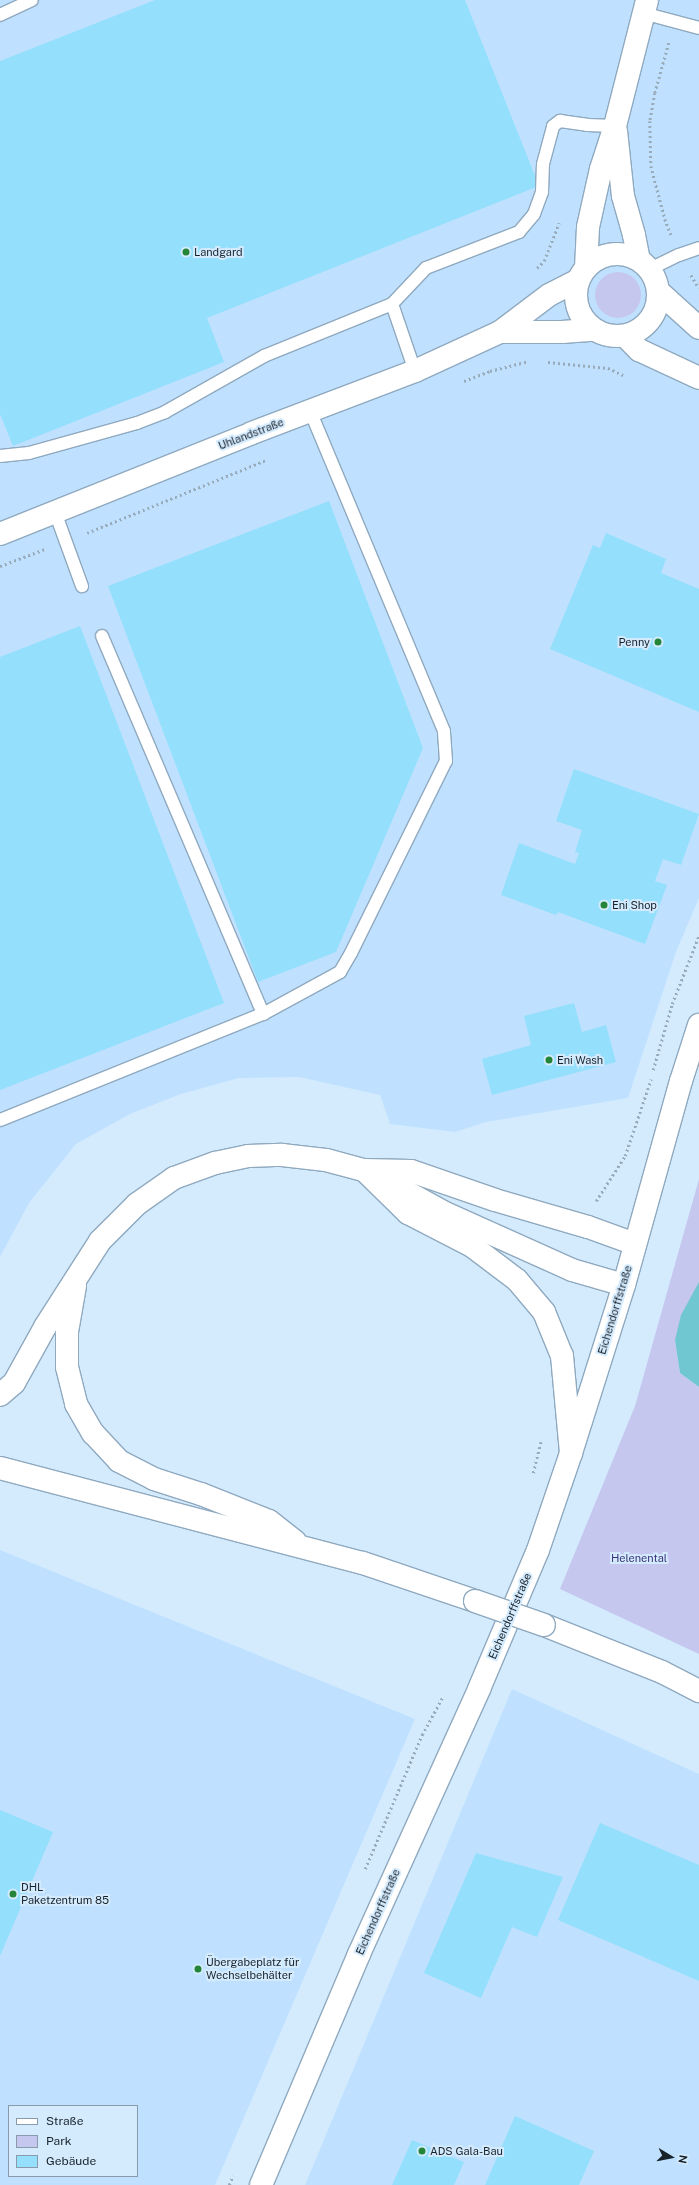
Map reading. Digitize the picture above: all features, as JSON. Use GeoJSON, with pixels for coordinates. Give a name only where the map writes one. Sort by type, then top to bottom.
{"type":"FeatureCollection","features":[{"type":"Feature","properties":{"kind":"street"},"geometry":{"type":"LineString","coordinates":[[593,330],[581,316],[577,307],[576,289],[582,274],[591,214],[600,169],[615,126],[645,7]]}},
{"type":"Feature","properties":{"kind":"street"},"geometry":{"type":"LineString","coordinates":[[615,126],[623,196],[644,264],[658,291],[699,328]]}},
{"type":"Feature","properties":{"kind":"street","name":"Uhlandstraße"},"geometry":{"type":"LineString","coordinates":[[0,534],[415,371],[500,332],[549,295],[582,274],[597,259],[611,254],[620,254],[644,264]]}},
{"type":"Feature","properties":{"kind":"street"},"geometry":{"type":"LineString","coordinates":[[658,291],[655,311],[650,320],[635,333],[625,336],[639,350],[699,378]]}},
{"type":"Feature","properties":{"kind":"street","name":"Uhlandstraße"},"geometry":{"type":"LineString","coordinates":[[500,332],[593,330],[610,336],[625,336]]}},
{"type":"Feature","properties":{"kind":"street","name":"Eichendorffstraße"},"geometry":{"type":"LineString","coordinates":[[261,2185],[359,1954],[482,1682],[538,1550],[571,1453],[624,1285],[699,1025]]}},
{"type":"Feature","properties":{"kind":"street"},"geometry":{"type":"LineString","coordinates":[[0,1395],[14,1383],[45,1327],[76,1277],[106,1235],[137,1204],[174,1178],[215,1164],[248,1156],[289,1156],[326,1160],[364,1170],[443,1212],[572,1270],[624,1285]]}},
{"type":"Feature","properties":{"kind":"street"},"geometry":{"type":"LineString","coordinates":[[364,1170],[411,1171],[494,1200],[588,1227],[635,1244]]}},
{"type":"Feature","properties":{"kind":"street"},"geometry":{"type":"LineString","coordinates":[[364,1170],[408,1213],[472,1246],[517,1280],[544,1312],[562,1356],[571,1453]]}},
{"type":"Feature","properties":{"kind":"street"},"geometry":{"type":"LineString","coordinates":[[76,1277],[67,1332],[67,1367],[76,1404],[93,1433],[119,1460],[147,1476],[269,1521],[302,1546]]}},
{"type":"Feature","properties":{"kind":"street"},"geometry":{"type":"LineString","coordinates":[[0,1468],[363,1563],[544,1625],[662,1672],[699,1690]]}},
{"type":"Feature","properties":{"kind":"lane"},"geometry":{"type":"LineString","coordinates":[[0,16],[32,0]]}},
{"type":"Feature","properties":{"kind":"lane"},"geometry":{"type":"LineString","coordinates":[[645,7],[676,22],[699,28]]}},
{"type":"Feature","properties":{"kind":"lane"},"geometry":{"type":"LineString","coordinates":[[0,456],[29,453],[137,423],[165,412],[264,356],[392,304],[426,268],[519,232],[534,214],[542,192],[543,164],[553,126],[560,122],[615,126]]}},
{"type":"Feature","properties":{"kind":"lane"},"geometry":{"type":"LineString","coordinates":[[644,264],[699,248]]}},
{"type":"Feature","properties":{"kind":"lane"},"geometry":{"type":"LineString","coordinates":[[392,304],[415,371]]}},
{"type":"Feature","properties":{"kind":"lane"},"geometry":{"type":"LineString","coordinates":[[0,1120],[263,1014],[340,972],[352,953],[446,761],[444,731],[310,412]]}},
{"type":"Feature","properties":{"kind":"lane"},"geometry":{"type":"LineString","coordinates":[[56,512],[82,586]]}},
{"type":"Feature","properties":{"kind":"lane"},"geometry":{"type":"LineString","coordinates":[[102,636],[263,1014]]}},
{"type":"Feature","properties":{"kind":"path"},"geometry":{"type":"LineString","coordinates":[[676,22],[655,93],[650,121],[651,166],[665,219],[679,255],[699,288]]}},
{"type":"Feature","properties":{"kind":"path"},"geometry":{"type":"LineString","coordinates":[[588,1227],[592,1207],[625,1156],[651,1077],[672,1004],[699,935]]}},
{"type":"Feature","properties":{"kind":"path"},"geometry":{"type":"LineString","coordinates":[[532,1476],[542,1438]]}},
{"type":"Feature","properties":{"kind":"path"},"geometry":{"type":"LineString","coordinates":[[364,1872],[422,1735],[445,1694]]}},
{"type":"Feature","properties":{"kind":"path"},"geometry":{"type":"LineString","coordinates":[[229,2185],[236,2170]]}},
{"type":"Feature","properties":{"kind":"shaded area"},"geometry":{"type":"Polygon","coordinates":[[[0,0],[699,0],[699,898],[676,952],[628,1098],[486,1122],[455,1132],[390,1124],[380,1095],[299,1077],[239,1078],[181,1094],[130,1114],[76,1144],[29,1203],[0,1257],[0,0]]]}},
{"type":"Feature","properties":{"kind":"shaded area"},"geometry":{"type":"Polygon","coordinates":[[[699,1282],[699,1387],[680,1373],[675,1340],[681,1315],[699,1282]]]}},
{"type":"Feature","properties":{"kind":"shaded area","name":"DHL Paketzentrum 85"},"geometry":{"type":"Polygon","coordinates":[[[0,1550],[415,1719],[215,2185],[0,2185],[0,1550]]]}},
{"type":"Feature","properties":{"kind":"shaded area"},"geometry":{"type":"Polygon","coordinates":[[[512,1689],[699,1774],[699,2185],[305,2185],[512,1689]]]}},
{"type":"Feature","properties":{"kind":"green space"},"geometry":{"type":"Polygon","coordinates":[[[618,272],[631,276],[637,282],[641,295],[637,308],[631,314],[618,318],[605,314],[599,308],[595,295],[599,282],[605,276],[618,272]]]}},
{"type":"Feature","properties":{"kind":"green space","name":"Helenental"},"geometry":{"type":"Polygon","coordinates":[[[699,1179],[699,1282],[675,1340],[680,1373],[699,1387],[699,1654],[560,1589],[635,1406],[699,1179]]]}},
{"type":"Feature","properties":{"kind":"building","name":"Landgard"},"geometry":{"type":"Polygon","coordinates":[[[155,0],[465,0],[539,186],[207,318],[224,362],[13,446],[0,414],[0,61],[155,0]]]}},
{"type":"Feature","properties":{"kind":"building"},"geometry":{"type":"Polygon","coordinates":[[[329,501],[423,748],[336,952],[258,982],[108,586],[329,501]]]}},
{"type":"Feature","properties":{"kind":"building"},"geometry":{"type":"Polygon","coordinates":[[[606,533],[666,559],[661,573],[699,589],[699,712],[550,649],[593,545],[600,548],[606,533]]]}},
{"type":"Feature","properties":{"kind":"building"},"geometry":{"type":"Polygon","coordinates":[[[80,626],[224,1003],[0,1090],[0,657],[80,626]]]}},
{"type":"Feature","properties":{"kind":"building"},"geometry":{"type":"Polygon","coordinates":[[[574,769],[699,814],[681,865],[663,859],[655,881],[667,885],[645,944],[558,912],[556,915],[501,895],[519,843],[575,864],[579,853],[575,852],[582,830],[556,821],[574,769]]]}},
{"type":"Feature","properties":{"kind":"building","name":"Eni Wash"},"geometry":{"type":"Polygon","coordinates":[[[574,1003],[582,1032],[606,1025],[616,1062],[492,1095],[482,1059],[531,1045],[524,1016],[574,1003]]]}},
{"type":"Feature","properties":{"kind":"building","name":"DHL Paketzentrum 85"},"geometry":{"type":"Polygon","coordinates":[[[0,1810],[53,1832],[0,1956],[0,1810]]]}},
{"type":"Feature","properties":{"kind":"building"},"geometry":{"type":"Polygon","coordinates":[[[600,1823],[699,1865],[699,1981],[558,1920],[600,1823]]]}},
{"type":"Feature","properties":{"kind":"building"},"geometry":{"type":"Polygon","coordinates":[[[476,1853],[563,1877],[537,1937],[512,1927],[481,1998],[424,1973],[476,1853]]]}},
{"type":"Feature","properties":{"kind":"building"},"geometry":{"type":"Polygon","coordinates":[[[515,2116],[594,2151],[579,2185],[485,2185],[515,2116]]]}},
{"type":"Feature","properties":{"kind":"building","name":"ADS Gala-Bau"},"geometry":{"type":"Polygon","coordinates":[[[412,2140],[464,2162],[454,2185],[392,2185],[412,2140]]]}},
{"type":"Feature","properties":{"kind":"place","name":"Landgard"},"geometry":{"type":"Point","coordinates":[186,252]}},
{"type":"Feature","properties":{"kind":"place","name":"Penny"},"geometry":{"type":"Point","coordinates":[658,642]}},
{"type":"Feature","properties":{"kind":"place","name":"Eni Shop"},"geometry":{"type":"Point","coordinates":[604,905]}},
{"type":"Feature","properties":{"kind":"place","name":"Eni Wash"},"geometry":{"type":"Point","coordinates":[549,1060]}},
{"type":"Feature","properties":{"kind":"place","name":"DHL Paketzentrum 85"},"geometry":{"type":"Point","coordinates":[13,1894]}},
{"type":"Feature","properties":{"kind":"place","name":"Übergabeplatz für Wechselbehälter"},"geometry":{"type":"Point","coordinates":[198,1969]}},
{"type":"Feature","properties":{"kind":"place","name":"ADS Gala-Bau"},"geometry":{"type":"Point","coordinates":[422,2151]}}]}
